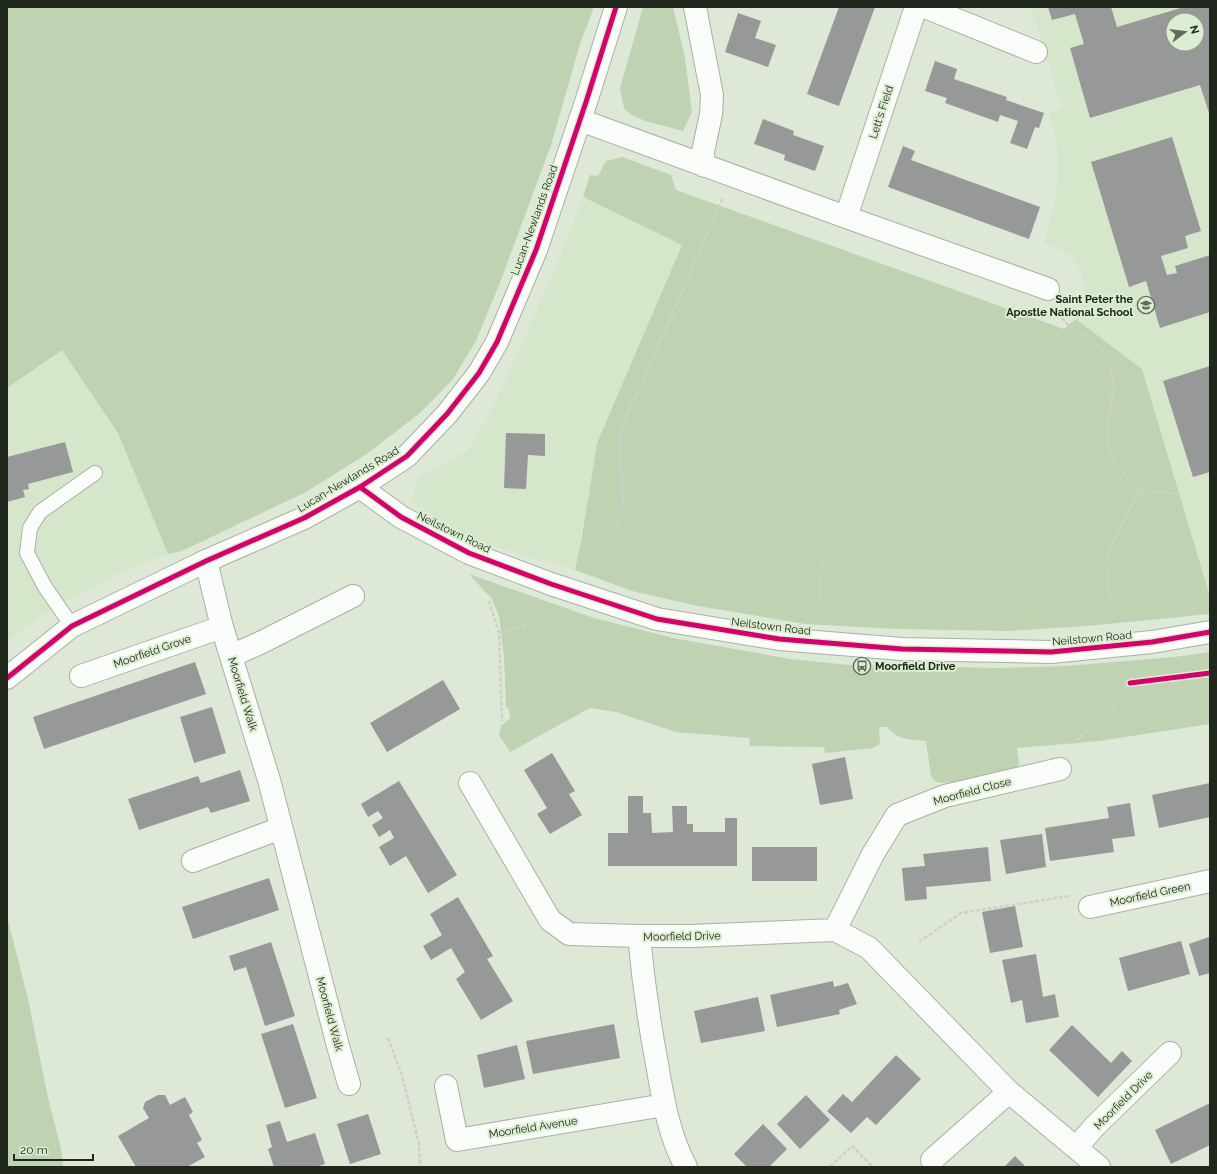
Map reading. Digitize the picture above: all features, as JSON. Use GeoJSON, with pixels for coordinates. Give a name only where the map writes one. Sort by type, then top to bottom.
{"type":"FeatureCollection","features":[{"type":"Feature","properties":{"kind":"street","name":"Lucan-Newlands Road"},"geometry":{"type":"LineString","coordinates":[[7,678],[72,626],[206,561],[304,518],[360,487],[407,456],[448,414],[479,373],[497,342],[536,250],[616,7]]}},
{"type":"Feature","properties":{"kind":"street"},"geometry":{"type":"LineString","coordinates":[[695,7],[712,95],[703,152],[704,166]]}},
{"type":"Feature","properties":{"kind":"street","name":"Lett's Field"},"geometry":{"type":"LineString","coordinates":[[846,217],[916,7]]}},
{"type":"Feature","properties":{"kind":"street"},"geometry":{"type":"LineString","coordinates":[[925,7],[1036,52]]}},
{"type":"Feature","properties":{"kind":"street"},"geometry":{"type":"LineString","coordinates":[[580,120],[1048,289]]}},
{"type":"Feature","properties":{"kind":"street","name":"Neilstown Road"},"geometry":{"type":"LineString","coordinates":[[360,487],[401,517],[469,553],[551,584],[657,620],[779,639],[902,649],[1051,652],[1152,642],[1210,632]]}},
{"type":"Feature","properties":{"kind":"street","name":"Moorfield Walk"},"geometry":{"type":"LineString","coordinates":[[206,561],[222,627],[268,780],[349,1084]]}},
{"type":"Feature","properties":{"kind":"street"},"geometry":{"type":"LineString","coordinates":[[231,656],[262,642],[352,596]]}},
{"type":"Feature","properties":{"kind":"street","name":"Moorfield Grove"},"geometry":{"type":"LineString","coordinates":[[81,676],[222,627]]}},
{"type":"Feature","properties":{"kind":"street","name":"Moorfield Close"},"geometry":{"type":"LineString","coordinates":[[835,930],[873,854],[897,815],[945,796],[1060,770]]}},
{"type":"Feature","properties":{"kind":"street","name":"Moorfield Drive"},"geometry":{"type":"LineString","coordinates":[[470,783],[550,920],[569,934],[639,936],[781,933],[835,930]]}},
{"type":"Feature","properties":{"kind":"street"},"geometry":{"type":"LineString","coordinates":[[193,861],[281,828]]}},
{"type":"Feature","properties":{"kind":"street","name":"Moorfield Green"},"geometry":{"type":"LineString","coordinates":[[1090,907],[1210,881]]}},
{"type":"Feature","properties":{"kind":"street"},"geometry":{"type":"LineString","coordinates":[[835,930],[869,948],[1009,1092],[1099,1167]]}},
{"type":"Feature","properties":{"kind":"street"},"geometry":{"type":"LineString","coordinates":[[639,936],[642,973],[649,1021],[664,1105],[679,1154],[686,1167]]}},
{"type":"Feature","properties":{"kind":"street","name":"Moorfield Drive"},"geometry":{"type":"LineString","coordinates":[[1076,1148],[1095,1126],[1170,1053]]}},
{"type":"Feature","properties":{"kind":"street","name":"Moorfield Avenue"},"geometry":{"type":"LineString","coordinates":[[446,1086],[457,1140],[664,1105]]}},
{"type":"Feature","properties":{"kind":"street"},"geometry":{"type":"LineString","coordinates":[[932,1160],[1009,1092]]}},
{"type":"Feature","properties":{"kind":"lane"},"geometry":{"type":"LineString","coordinates":[[72,626],[45,587],[27,553],[30,528],[40,512],[96,473]]}},
{"type":"Feature","properties":{"kind":"path"},"geometry":{"type":"LineString","coordinates":[[613,534],[623,503],[620,451],[622,428],[723,198]]}},
{"type":"Feature","properties":{"kind":"path"},"geometry":{"type":"LineString","coordinates":[[1062,318],[1068,326],[1098,346],[1108,362],[1113,378],[1114,394],[1107,439],[1112,457],[1123,473],[1139,490],[1180,494]]}},
{"type":"Feature","properties":{"kind":"path"},"geometry":{"type":"LineString","coordinates":[[1113,602],[1108,586],[1106,557],[1139,490]]}},
{"type":"Feature","properties":{"kind":"path"},"geometry":{"type":"LineString","coordinates":[[818,603],[823,560]]}},
{"type":"Feature","properties":{"kind":"path"},"geometry":{"type":"LineString","coordinates":[[489,601],[499,633],[502,721]]}},
{"type":"Feature","properties":{"kind":"path"},"geometry":{"type":"LineString","coordinates":[[499,633],[534,623]]}},
{"type":"Feature","properties":{"kind":"path"},"geometry":{"type":"LineString","coordinates":[[1071,744],[1113,709],[1130,683],[1137,682]]}},
{"type":"Feature","properties":{"kind":"path"},"geometry":{"type":"LineString","coordinates":[[920,942],[961,913],[1072,896]]}},
{"type":"Feature","properties":{"kind":"path"},"geometry":{"type":"LineString","coordinates":[[388,1038],[402,1075],[419,1144],[420,1167]]}},
{"type":"Feature","properties":{"kind":"path"},"geometry":{"type":"LineString","coordinates":[[830,1167],[852,1146],[873,1167]]}},
{"type":"Feature","properties":{"kind":"shaded area"},"geometry":{"type":"Polygon","coordinates":[[[7,7],[594,7],[580,44],[551,145],[501,280],[476,341],[453,379],[420,413],[368,453],[306,492],[182,551],[168,554],[118,433],[62,350],[7,388],[7,7]]]}},
{"type":"Feature","properties":{"kind":"shaded area"},"geometry":{"type":"Polygon","coordinates":[[[643,7],[673,7],[685,58],[692,112],[683,131],[645,121],[630,114],[624,108],[620,88],[643,7]]]}},
{"type":"Feature","properties":{"kind":"shaded area","name":"Saint Peter the Apostle National School"},"geometry":{"type":"Polygon","coordinates":[[[1031,7],[1210,7],[1210,590],[1208,590],[1142,369],[1076,319],[1080,313],[1084,298],[1084,285],[1081,274],[1075,262],[1066,253],[1057,247],[1044,243],[1054,209],[1058,179],[1057,145],[1050,112],[1062,108],[1031,7]]]}},
{"type":"Feature","properties":{"kind":"shaded area"},"geometry":{"type":"Polygon","coordinates":[[[622,157],[671,175],[676,190],[1064,329],[1076,319],[1142,369],[1208,590],[1210,599],[1210,614],[1087,626],[1010,631],[898,629],[805,624],[698,606],[632,591],[575,570],[597,443],[682,245],[583,197],[590,175],[598,176],[606,161],[622,157]]]}},
{"type":"Feature","properties":{"kind":"shaded area"},"geometry":{"type":"Polygon","coordinates":[[[583,197],[682,245],[597,443],[575,570],[471,539],[411,502],[419,477],[467,451],[491,412],[555,270],[583,197]]]}},
{"type":"Feature","properties":{"kind":"shaded area"},"geometry":{"type":"Polygon","coordinates":[[[62,350],[118,433],[168,554],[122,571],[41,615],[7,642],[7,388],[62,350]]]}},
{"type":"Feature","properties":{"kind":"shaded area"},"geometry":{"type":"Polygon","coordinates":[[[469,574],[594,618],[673,638],[790,659],[849,665],[997,668],[1066,666],[1174,657],[1210,652],[1210,724],[1099,741],[1017,748],[1018,766],[1012,775],[944,783],[936,782],[931,776],[926,741],[900,737],[891,732],[887,727],[879,727],[880,744],[873,748],[825,753],[824,747],[750,746],[749,738],[676,732],[616,712],[590,708],[510,752],[499,735],[501,726],[510,718],[509,709],[506,707],[504,656],[499,616],[492,599],[469,574]]]}},
{"type":"Feature","properties":{"kind":"shaded area"},"geometry":{"type":"Polygon","coordinates":[[[7,916],[28,999],[48,1098],[61,1149],[63,1167],[7,1167],[7,916]]]}},
{"type":"Feature","properties":{"kind":"building"},"geometry":{"type":"Polygon","coordinates":[[[839,7],[875,7],[839,106],[807,94],[839,7]]]}},
{"type":"Feature","properties":{"kind":"building"},"geometry":{"type":"Polygon","coordinates":[[[1048,7],[1111,7],[1117,27],[1165,13],[1165,52],[1205,52],[1205,12],[1167,12],[1184,7],[1210,7],[1210,116],[1200,85],[1090,118],[1070,48],[1084,44],[1075,14],[1052,20],[1048,7]]]}},
{"type":"Feature","properties":{"kind":"building"},"geometry":{"type":"Polygon","coordinates":[[[738,13],[761,21],[755,38],[776,45],[768,67],[725,52],[738,13]]]}},
{"type":"Feature","properties":{"kind":"building"},"geometry":{"type":"Polygon","coordinates":[[[935,61],[957,69],[954,79],[1007,97],[1006,100],[1044,113],[1039,128],[1035,127],[1027,149],[1010,143],[1018,121],[1000,115],[998,122],[945,103],[947,98],[925,91],[935,61]]]}},
{"type":"Feature","properties":{"kind":"building"},"geometry":{"type":"Polygon","coordinates":[[[763,119],[794,131],[793,135],[824,146],[815,171],[784,160],[785,155],[754,144],[763,119]]]}},
{"type":"Feature","properties":{"kind":"building"},"geometry":{"type":"Polygon","coordinates":[[[1172,137],[1201,231],[1185,236],[1188,248],[1161,256],[1167,275],[1177,273],[1175,266],[1210,255],[1210,312],[1160,328],[1146,281],[1129,287],[1091,162],[1172,137]]]}},
{"type":"Feature","properties":{"kind":"building"},"geometry":{"type":"Polygon","coordinates":[[[903,146],[915,151],[911,160],[1040,207],[1029,239],[888,187],[903,146]]]}},
{"type":"Feature","properties":{"kind":"building"},"geometry":{"type":"Polygon","coordinates":[[[1210,366],[1210,472],[1193,477],[1163,381],[1210,366]]]}},
{"type":"Feature","properties":{"kind":"building"},"geometry":{"type":"Polygon","coordinates":[[[506,433],[545,434],[545,456],[528,455],[526,489],[504,488],[506,433]]]}},
{"type":"Feature","properties":{"kind":"building"},"geometry":{"type":"Polygon","coordinates":[[[65,442],[73,472],[28,484],[29,489],[23,490],[25,497],[7,502],[7,457],[65,442]]]}},
{"type":"Feature","properties":{"kind":"building"},"geometry":{"type":"Polygon","coordinates":[[[195,662],[206,694],[44,749],[33,717],[195,662]]]}},
{"type":"Feature","properties":{"kind":"building"},"geometry":{"type":"Polygon","coordinates":[[[443,680],[460,709],[387,752],[370,723],[443,680]]]}},
{"type":"Feature","properties":{"kind":"building"},"geometry":{"type":"Polygon","coordinates":[[[212,707],[226,753],[194,763],[180,717],[212,707]]]}},
{"type":"Feature","properties":{"kind":"building"},"geometry":{"type":"Polygon","coordinates":[[[552,753],[575,791],[569,794],[582,815],[550,834],[537,814],[547,808],[524,770],[552,753]]]}},
{"type":"Feature","properties":{"kind":"building"},"geometry":{"type":"Polygon","coordinates":[[[845,757],[853,799],[820,805],[812,764],[845,757]]]}},
{"type":"Feature","properties":{"kind":"building"},"geometry":{"type":"Polygon","coordinates":[[[240,770],[250,801],[211,813],[208,807],[139,830],[128,799],[198,776],[201,783],[240,770]]]}},
{"type":"Feature","properties":{"kind":"building"},"geometry":{"type":"Polygon","coordinates":[[[399,781],[457,875],[428,893],[406,856],[390,866],[379,847],[394,838],[390,830],[379,837],[372,825],[383,818],[378,811],[368,817],[361,804],[399,781]]]}},
{"type":"Feature","properties":{"kind":"building"},"geometry":{"type":"Polygon","coordinates":[[[1210,783],[1210,817],[1159,828],[1152,795],[1210,783]]]}},
{"type":"Feature","properties":{"kind":"building"},"geometry":{"type":"Polygon","coordinates":[[[628,796],[643,796],[643,813],[651,813],[652,833],[673,832],[672,806],[687,806],[687,824],[693,824],[693,832],[725,832],[725,818],[737,818],[737,866],[608,866],[608,833],[628,833],[628,796]]]}},
{"type":"Feature","properties":{"kind":"building"},"geometry":{"type":"Polygon","coordinates":[[[1130,803],[1135,836],[1112,839],[1114,852],[1050,861],[1045,828],[1109,818],[1107,807],[1130,803]]]}},
{"type":"Feature","properties":{"kind":"building"},"geometry":{"type":"Polygon","coordinates":[[[1042,834],[1046,867],[1006,874],[1000,840],[1042,834]]]}},
{"type":"Feature","properties":{"kind":"building"},"geometry":{"type":"Polygon","coordinates":[[[752,847],[817,847],[817,881],[752,881],[752,847]]]}},
{"type":"Feature","properties":{"kind":"building"},"geometry":{"type":"Polygon","coordinates":[[[988,847],[991,881],[926,887],[927,899],[905,901],[902,868],[925,866],[923,854],[988,847]]]}},
{"type":"Feature","properties":{"kind":"building"},"geometry":{"type":"Polygon","coordinates":[[[269,878],[279,910],[193,939],[182,907],[269,878]]]}},
{"type":"Feature","properties":{"kind":"building"},"geometry":{"type":"Polygon","coordinates":[[[458,897],[493,956],[487,959],[513,1001],[481,1020],[456,979],[465,972],[451,948],[431,960],[423,946],[442,935],[430,914],[458,897]]]}},
{"type":"Feature","properties":{"kind":"building"},"geometry":{"type":"Polygon","coordinates":[[[1015,906],[1023,947],[990,953],[982,912],[1015,906]]]}},
{"type":"Feature","properties":{"kind":"building"},"geometry":{"type":"Polygon","coordinates":[[[1209,937],[1210,973],[1199,976],[1189,944],[1209,937]]]}},
{"type":"Feature","properties":{"kind":"building"},"geometry":{"type":"Polygon","coordinates":[[[1181,941],[1190,974],[1128,991],[1119,958],[1181,941]]]}},
{"type":"Feature","properties":{"kind":"building"},"geometry":{"type":"Polygon","coordinates":[[[271,942],[295,1016],[265,1026],[246,967],[234,971],[229,956],[271,942]]]}},
{"type":"Feature","properties":{"kind":"building"},"geometry":{"type":"Polygon","coordinates":[[[1036,954],[1043,997],[1055,994],[1059,1017],[1026,1023],[1022,1000],[1011,1003],[1002,960],[1036,954]]]}},
{"type":"Feature","properties":{"kind":"building"},"geometry":{"type":"Polygon","coordinates":[[[833,981],[834,987],[848,983],[857,1004],[839,1010],[840,1014],[777,1027],[770,995],[833,981]]]}},
{"type":"Feature","properties":{"kind":"building"},"geometry":{"type":"Polygon","coordinates":[[[758,997],[765,1031],[701,1043],[694,1011],[758,997]]]}},
{"type":"Feature","properties":{"kind":"building"},"geometry":{"type":"Polygon","coordinates":[[[293,1024],[317,1098],[285,1108],[261,1034],[293,1024]]]}},
{"type":"Feature","properties":{"kind":"building"},"geometry":{"type":"Polygon","coordinates":[[[614,1024],[620,1058],[533,1074],[526,1041],[614,1024]]]}},
{"type":"Feature","properties":{"kind":"building"},"geometry":{"type":"Polygon","coordinates":[[[1072,1025],[1111,1063],[1122,1051],[1132,1061],[1098,1097],[1049,1050],[1072,1025]]]}},
{"type":"Feature","properties":{"kind":"building"},"geometry":{"type":"Polygon","coordinates":[[[517,1045],[525,1079],[484,1088],[477,1055],[517,1045]]]}},
{"type":"Feature","properties":{"kind":"building"},"geometry":{"type":"Polygon","coordinates":[[[896,1055],[921,1079],[876,1125],[867,1117],[851,1133],[827,1111],[843,1094],[852,1102],[896,1055]]]}},
{"type":"Feature","properties":{"kind":"building"},"geometry":{"type":"Polygon","coordinates":[[[158,1095],[165,1095],[170,1105],[185,1097],[193,1112],[189,1115],[202,1140],[197,1143],[205,1157],[187,1167],[136,1167],[118,1136],[149,1118],[143,1108],[145,1102],[158,1095]]]}},
{"type":"Feature","properties":{"kind":"building"},"geometry":{"type":"Polygon","coordinates":[[[806,1095],[830,1120],[800,1149],[777,1124],[806,1095]]]}},
{"type":"Feature","properties":{"kind":"building"},"geometry":{"type":"Polygon","coordinates":[[[1210,1103],[1210,1145],[1171,1164],[1155,1130],[1210,1103]]]}},
{"type":"Feature","properties":{"kind":"building"},"geometry":{"type":"Polygon","coordinates":[[[368,1114],[381,1154],[350,1164],[337,1124],[368,1114]]]}},
{"type":"Feature","properties":{"kind":"building"},"geometry":{"type":"Polygon","coordinates":[[[280,1121],[287,1142],[315,1133],[325,1164],[315,1167],[274,1167],[268,1149],[272,1147],[266,1125],[280,1121]]]}},
{"type":"Feature","properties":{"kind":"building"},"geometry":{"type":"Polygon","coordinates":[[[763,1124],[787,1149],[769,1167],[747,1167],[734,1154],[763,1124]]]}},
{"type":"Feature","properties":{"kind":"building"},"geometry":{"type":"Polygon","coordinates":[[[1015,1156],[1026,1167],[1004,1167],[1015,1156]]]}},
{"type":"Feature","properties":{"kind":"cycle path"},"geometry":{"type":"LineString","coordinates":[[7,678],[72,626],[206,561],[304,518],[360,487],[407,456],[447,414],[479,373],[497,342],[536,250],[586,102],[616,7]]}},
{"type":"Feature","properties":{"kind":"cycle path"},"geometry":{"type":"LineString","coordinates":[[360,487],[401,517],[469,553],[551,584],[657,619],[779,639],[902,649],[1051,652],[1152,642],[1210,632]]}},
{"type":"Feature","properties":{"kind":"cycle path"},"geometry":{"type":"LineString","coordinates":[[1130,683],[1210,673]]}},
{"type":"Feature","properties":{"kind":"place","name":"Saint Peter the Apostle National School"},"geometry":{"type":"Point","coordinates":[1146,305]}},
{"type":"Feature","properties":{"kind":"place","name":"Moorfield Drive"},"geometry":{"type":"Point","coordinates":[862,666]}}]}
